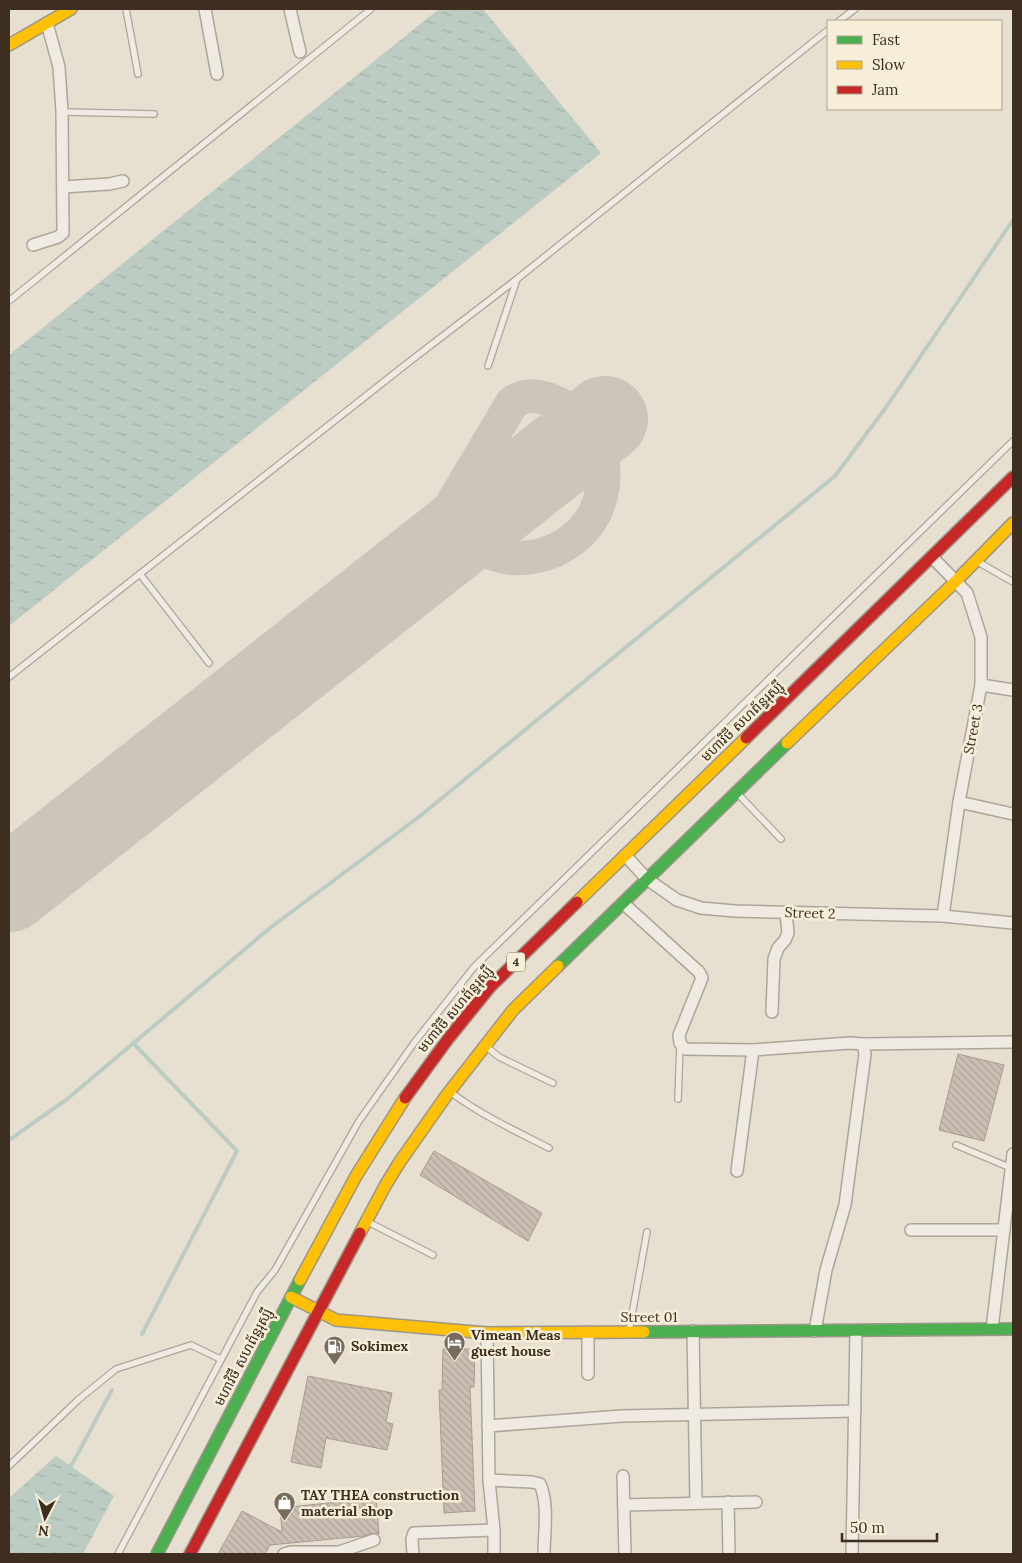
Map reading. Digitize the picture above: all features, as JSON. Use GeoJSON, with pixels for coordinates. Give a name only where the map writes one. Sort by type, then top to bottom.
{"type":"FeatureCollection","features":[{"type":"Feature","properties":{"kind":"main road"},"geometry":{"type":"LineString","coordinates":[[9,45],[71,9]]}},
{"type":"Feature","properties":{"kind":"main road","name":"មហាវិថី សហព័ន្ធរុស្ស៊ី"},"geometry":{"type":"LineString","coordinates":[[157,1554],[339,1205],[378,1138],[423,1072],[459,1024],[490,987],[1013,477]]}},
{"type":"Feature","properties":{"kind":"main road","name":"4"},"geometry":{"type":"LineString","coordinates":[[190,1554],[366,1221],[401,1159],[449,1091],[512,1010],[956,581],[1013,523]]}},
{"type":"Feature","properties":{"kind":"main road","name":"Street 01"},"geometry":{"type":"LineString","coordinates":[[291,1297],[336,1320],[487,1333],[1013,1329]]}},
{"type":"Feature","properties":{"kind":"street"},"geometry":{"type":"LineString","coordinates":[[205,9],[217,74]]}},
{"type":"Feature","properties":{"kind":"street"},"geometry":{"type":"LineString","coordinates":[[290,9],[300,52]]}},
{"type":"Feature","properties":{"kind":"street"},"geometry":{"type":"LineString","coordinates":[[33,245],[62,235],[62,112],[59,67],[46,23]]}},
{"type":"Feature","properties":{"kind":"street"},"geometry":{"type":"LineString","coordinates":[[63,187],[109,184],[124,181]]}},
{"type":"Feature","properties":{"kind":"street","name":"Street 3"},"geometry":{"type":"LineString","coordinates":[[932,557],[967,593],[981,637],[981,686],[959,802],[942,916]]}},
{"type":"Feature","properties":{"kind":"street"},"geometry":{"type":"LineString","coordinates":[[981,686],[1013,690]]}},
{"type":"Feature","properties":{"kind":"street"},"geometry":{"type":"LineString","coordinates":[[959,802],[1013,814]]}},
{"type":"Feature","properties":{"kind":"street","name":"Street 2"},"geometry":{"type":"LineString","coordinates":[[625,855],[647,879],[677,900],[700,908],[786,913],[942,916],[1013,923]]}},
{"type":"Feature","properties":{"kind":"street"},"geometry":{"type":"LineString","coordinates":[[623,903],[699,972],[702,978],[679,1036],[680,1043],[685,1049],[753,1050],[850,1043],[1013,1042]]}},
{"type":"Feature","properties":{"kind":"street"},"geometry":{"type":"LineString","coordinates":[[772,1012],[774,959],[778,948],[788,933],[786,913]]}},
{"type":"Feature","properties":{"kind":"street"},"geometry":{"type":"LineString","coordinates":[[815,1331],[826,1270],[845,1205],[865,1054],[863,1044]]}},
{"type":"Feature","properties":{"kind":"street"},"geometry":{"type":"LineString","coordinates":[[737,1171],[753,1050]]}},
{"type":"Feature","properties":{"kind":"street"},"geometry":{"type":"LineString","coordinates":[[992,1329],[1013,1154]]}},
{"type":"Feature","properties":{"kind":"street"},"geometry":{"type":"LineString","coordinates":[[911,1230],[1004,1230]]}},
{"type":"Feature","properties":{"kind":"street"},"geometry":{"type":"LineString","coordinates":[[693,1331],[696,1503]]}},
{"type":"Feature","properties":{"kind":"street"},"geometry":{"type":"LineString","coordinates":[[852,1554],[856,1331]]}},
{"type":"Feature","properties":{"kind":"street"},"geometry":{"type":"LineString","coordinates":[[588,1332],[588,1374]]}},
{"type":"Feature","properties":{"kind":"street"},"geometry":{"type":"LineString","coordinates":[[487,1333],[489,1480],[494,1530],[494,1554]]}},
{"type":"Feature","properties":{"kind":"street"},"geometry":{"type":"LineString","coordinates":[[488,1426],[604,1417],[855,1411]]}},
{"type":"Feature","properties":{"kind":"street"},"geometry":{"type":"LineString","coordinates":[[623,1476],[626,1554]]}},
{"type":"Feature","properties":{"kind":"street"},"geometry":{"type":"LineString","coordinates":[[489,1480],[540,1484],[545,1502],[544,1554]]}},
{"type":"Feature","properties":{"kind":"street"},"geometry":{"type":"LineString","coordinates":[[728,1502],[729,1554]]}},
{"type":"Feature","properties":{"kind":"street"},"geometry":{"type":"LineString","coordinates":[[624,1505],[756,1502]]}},
{"type":"Feature","properties":{"kind":"street"},"geometry":{"type":"LineString","coordinates":[[412,1554],[414,1533],[494,1530]]}},
{"type":"Feature","properties":{"kind":"street"},"geometry":{"type":"LineString","coordinates":[[284,1554],[291,1552],[339,1553],[374,1540]]}},
{"type":"Feature","properties":{"kind":"lane"},"geometry":{"type":"LineString","coordinates":[[126,9],[138,74]]}},
{"type":"Feature","properties":{"kind":"lane"},"geometry":{"type":"LineString","coordinates":[[9,301],[371,9]]}},
{"type":"Feature","properties":{"kind":"lane"},"geometry":{"type":"LineString","coordinates":[[840,20],[854,9]]}},
{"type":"Feature","properties":{"kind":"lane"},"geometry":{"type":"LineString","coordinates":[[9,677],[517,279],[827,31]]}},
{"type":"Feature","properties":{"kind":"lane"},"geometry":{"type":"LineString","coordinates":[[62,112],[154,114]]}},
{"type":"Feature","properties":{"kind":"lane"},"geometry":{"type":"LineString","coordinates":[[488,366],[517,279]]}},
{"type":"Feature","properties":{"kind":"lane"},"geometry":{"type":"LineString","coordinates":[[118,1554],[257,1292],[275,1270],[359,1121],[414,1043],[474,968],[1013,442]]}},
{"type":"Feature","properties":{"kind":"lane"},"geometry":{"type":"LineString","coordinates":[[976,560],[1013,582]]}},
{"type":"Feature","properties":{"kind":"lane"},"geometry":{"type":"LineString","coordinates":[[140,574],[208,663]]}},
{"type":"Feature","properties":{"kind":"lane"},"geometry":{"type":"LineString","coordinates":[[736,792],[781,838]]}},
{"type":"Feature","properties":{"kind":"lane"},"geometry":{"type":"LineString","coordinates":[[678,1099],[680,1043]]}},
{"type":"Feature","properties":{"kind":"lane"},"geometry":{"type":"LineString","coordinates":[[484,1046],[499,1058],[553,1083]]}},
{"type":"Feature","properties":{"kind":"lane"},"geometry":{"type":"LineString","coordinates":[[449,1091],[491,1119],[550,1148]]}},
{"type":"Feature","properties":{"kind":"lane"},"geometry":{"type":"LineString","coordinates":[[956,1145],[1012,1168]]}},
{"type":"Feature","properties":{"kind":"lane"},"geometry":{"type":"LineString","coordinates":[[366,1221],[433,1256]]}},
{"type":"Feature","properties":{"kind":"lane"},"geometry":{"type":"LineString","coordinates":[[629,1332],[647,1232]]}},
{"type":"Feature","properties":{"kind":"lane"},"geometry":{"type":"LineString","coordinates":[[9,1466],[78,1400],[116,1370],[191,1344],[220,1360]]}},
{"type":"Feature","properties":{"kind":"water"},"geometry":{"type":"Polygon","coordinates":[[[439,9],[483,9],[601,153],[9,626],[9,355],[439,9]]]}},
{"type":"Feature","properties":{"kind":"water"},"geometry":{"type":"Polygon","coordinates":[[[56,1456],[114,1496],[83,1554],[9,1554],[9,1498],[56,1456]]]}},
{"type":"Feature","properties":{"kind":"building"},"geometry":{"type":"Polygon","coordinates":[[[958,1054],[1004,1065],[984,1141],[939,1130],[958,1054]]]}},
{"type":"Feature","properties":{"kind":"building"},"geometry":{"type":"Polygon","coordinates":[[[434,1151],[542,1213],[528,1241],[420,1175],[434,1151]]]}},
{"type":"Feature","properties":{"kind":"building"},"geometry":{"type":"Polygon","coordinates":[[[443,1349],[475,1349],[474,1387],[470,1387],[475,1511],[444,1513],[439,1390],[442,1390],[443,1349]]]}},
{"type":"Feature","properties":{"kind":"building"},"geometry":{"type":"Polygon","coordinates":[[[308,1376],[392,1393],[386,1422],[393,1424],[387,1450],[326,1438],[321,1468],[291,1462],[308,1376]]]}},
{"type":"Feature","properties":{"kind":"building"},"geometry":{"type":"Polygon","coordinates":[[[376,1498],[379,1534],[372,1533],[364,1536],[270,1545],[265,1554],[218,1554],[242,1511],[282,1532],[280,1508],[376,1498]]]}},
{"type":"Feature","properties":{"kind":"waterway"},"geometry":{"type":"LineString","coordinates":[[9,1140],[66,1100],[270,928],[420,816],[835,476],[887,406],[1013,220]]}},
{"type":"Feature","properties":{"kind":"waterway"},"geometry":{"type":"LineString","coordinates":[[134,1044],[237,1151],[142,1334]]}},
{"type":"Feature","properties":{"kind":"waterway"},"geometry":{"type":"LineString","coordinates":[[71,1466],[112,1390]]}},
{"type":"Feature","properties":{"kind":"taxiway"},"geometry":{"type":"LineString","coordinates":[[406,576],[440,524],[512,403],[523,398],[535,396],[547,399],[571,412],[590,430],[596,440],[603,464],[602,489],[600,501],[589,523],[573,539],[555,550],[534,557],[512,558],[472,548],[452,553],[418,567]]}},
{"type":"Feature","properties":{"kind":"runway"},"geometry":{"type":"LineString","coordinates":[[9,889],[605,419]]}},
{"type":"Feature","properties":{"kind":"traffic: fast"},"geometry":{"type":"LineString","coordinates":[[558,966],[787,743]]}},
{"type":"Feature","properties":{"kind":"traffic: fast"},"geometry":{"type":"LineString","coordinates":[[157,1554],[300,1280]]}},
{"type":"Feature","properties":{"kind":"traffic: fast"},"geometry":{"type":"LineString","coordinates":[[644,1332],[1013,1329]]}},
{"type":"Feature","properties":{"kind":"traffic: slow"},"geometry":{"type":"LineString","coordinates":[[9,45],[71,9]]}},
{"type":"Feature","properties":{"kind":"traffic: slow"},"geometry":{"type":"LineString","coordinates":[[787,743],[956,581],[1013,523]]}},
{"type":"Feature","properties":{"kind":"traffic: slow"},"geometry":{"type":"LineString","coordinates":[[577,902],[746,738]]}},
{"type":"Feature","properties":{"kind":"traffic: slow"},"geometry":{"type":"LineString","coordinates":[[360,1233],[399,1163],[446,1096],[513,1010],[558,966]]}},
{"type":"Feature","properties":{"kind":"traffic: slow"},"geometry":{"type":"LineString","coordinates":[[300,1280],[356,1176],[405,1098]]}},
{"type":"Feature","properties":{"kind":"traffic: slow"},"geometry":{"type":"LineString","coordinates":[[291,1297],[336,1320],[487,1333],[644,1332]]}},
{"type":"Feature","properties":{"kind":"traffic: jam"},"geometry":{"type":"LineString","coordinates":[[746,738],[1013,477]]}},
{"type":"Feature","properties":{"kind":"traffic: jam"},"geometry":{"type":"LineString","coordinates":[[405,1098],[448,1039],[490,987],[577,902]]}},
{"type":"Feature","properties":{"kind":"traffic: jam"},"geometry":{"type":"LineString","coordinates":[[190,1554],[360,1233]]}},
{"type":"Feature","properties":{"kind":"place","name":"Vimean Meas guest house"},"geometry":{"type":"Point","coordinates":[455,1362]}},
{"type":"Feature","properties":{"kind":"place","name":"Sokimex"},"geometry":{"type":"Point","coordinates":[335,1365]}},
{"type":"Feature","properties":{"kind":"place","name":"TAY THEA construction material shop"},"geometry":{"type":"Point","coordinates":[285,1522]}}]}
